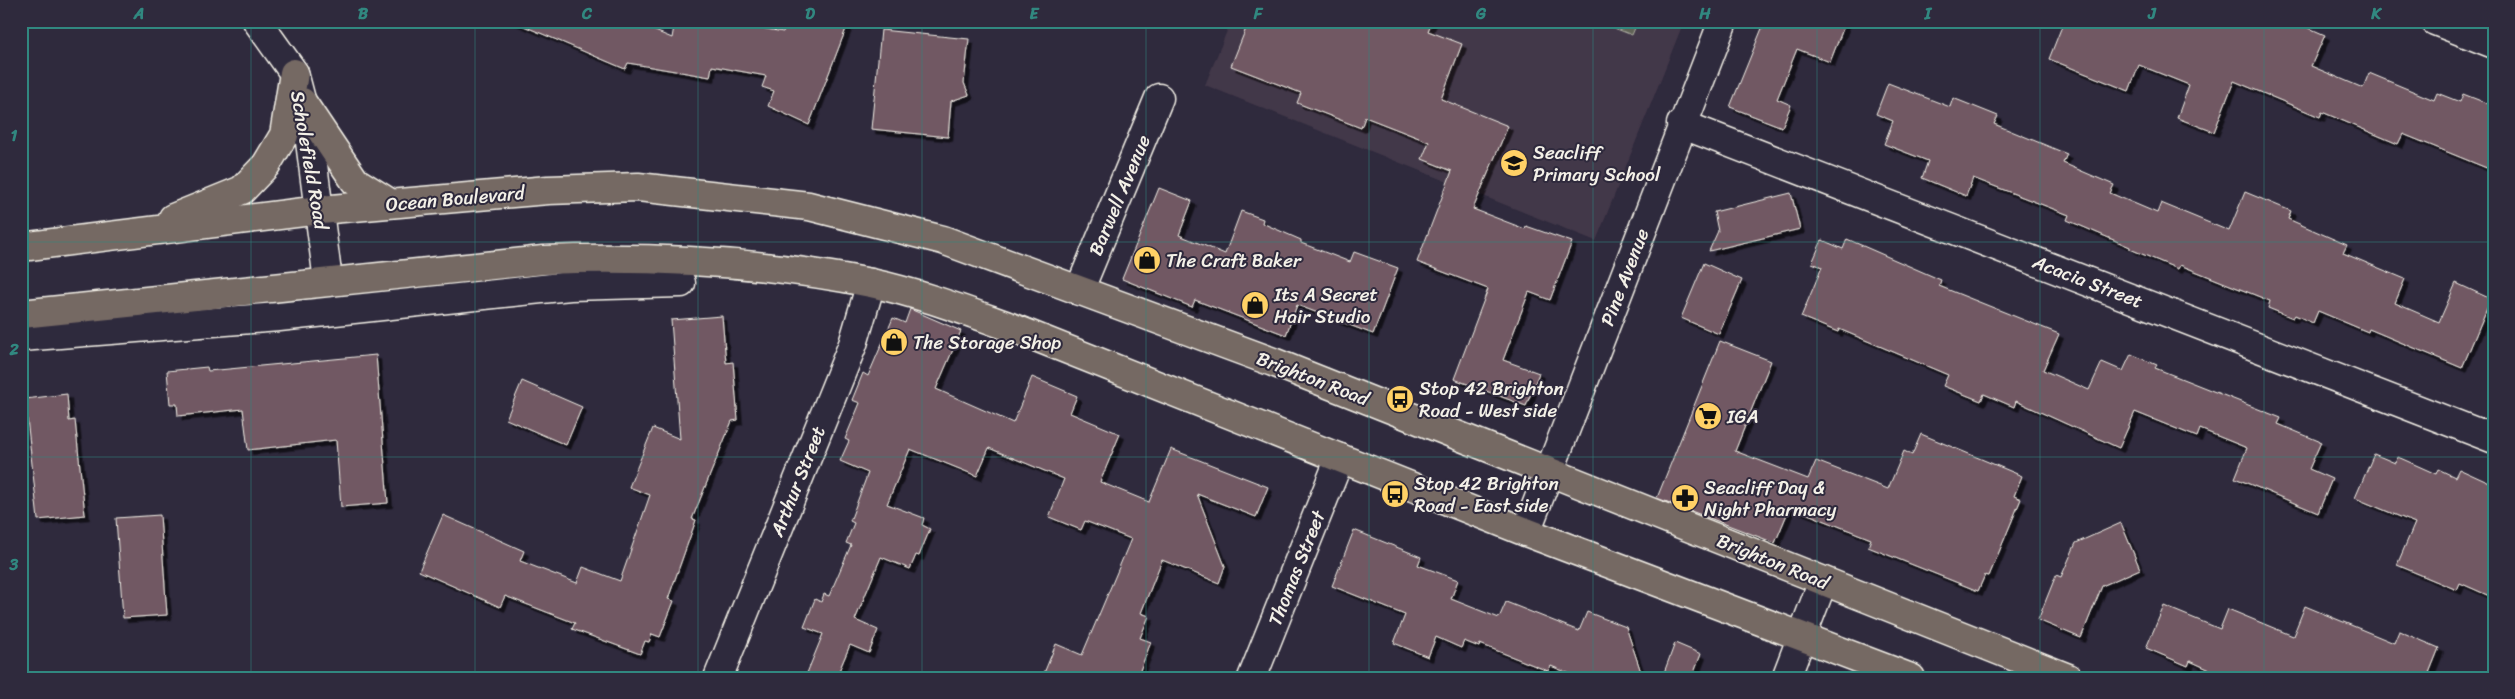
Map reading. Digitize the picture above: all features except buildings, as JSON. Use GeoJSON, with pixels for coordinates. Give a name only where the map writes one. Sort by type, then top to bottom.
{"type":"FeatureCollection","features":[{"type":"Feature","properties":{"kind":"main road"},"geometry":{"type":"LineString","coordinates":[[137,232],[242,190],[266,165],[284,135],[294,73]]}},
{"type":"Feature","properties":{"kind":"main road"},"geometry":{"type":"LineString","coordinates":[[302,102],[355,181],[390,204]]}},
{"type":"Feature","properties":{"kind":"main road","name":"Ocean Boulevard"},"geometry":{"type":"LineString","coordinates":[[21,247],[320,210],[548,190],[638,187],[809,206],[888,224]]}},
{"type":"Feature","properties":{"kind":"main road","name":"Brighton Road"},"geometry":{"type":"LineString","coordinates":[[888,224],[943,240],[1273,362],[2068,678]]}},
{"type":"Feature","properties":{"kind":"main road"},"geometry":{"type":"LineString","coordinates":[[21,314],[543,260],[625,257],[673,258],[752,266],[871,283],[923,296],[1008,326],[1526,532],[1910,678]]}},
{"type":"Feature","properties":{"kind":"street","name":"Scholefield Road"},"geometry":{"type":"LineString","coordinates":[[257,21],[294,73],[302,102],[308,126],[328,282]]}},
{"type":"Feature","properties":{"kind":"street","name":"Pine Avenue"},"geometry":{"type":"LineString","coordinates":[[1526,532],[1681,124],[1723,21]]}},
{"type":"Feature","properties":{"kind":"street"},"geometry":{"type":"LineString","coordinates":[[2435,21],[2494,44]]}},
{"type":"Feature","properties":{"kind":"street","name":"Barwell Avenue"},"geometry":{"type":"LineString","coordinates":[[1079,291],[1159,98]]}},
{"type":"Feature","properties":{"kind":"street","name":"Acacia Street"},"geometry":{"type":"LineString","coordinates":[[1681,124],[2494,439]]}},
{"type":"Feature","properties":{"kind":"street"},"geometry":{"type":"LineString","coordinates":[[21,337],[279,317],[570,286],[681,283]]}},
{"type":"Feature","properties":{"kind":"street","name":"Arthur Street"},"geometry":{"type":"LineString","coordinates":[[718,678],[853,344],[871,283]]}},
{"type":"Feature","properties":{"kind":"street","name":"Thomas Street"},"geometry":{"type":"LineString","coordinates":[[1252,678],[1340,458]]}},
{"type":"Feature","properties":{"kind":"street"},"geometry":{"type":"LineString","coordinates":[[1786,678],[1823,581]]}},
{"type":"Feature","properties":{"kind":"shaded area","name":"Seacliff Primary School"},"geometry":{"type":"Polygon","coordinates":[[[1231,21],[1684,21],[1596,241],[1205,85],[1231,21]]]}},
{"type":"Feature","properties":{"kind":"shaded area"},"geometry":{"type":"Polygon","coordinates":[[[1596,21],[1638,21],[1632,35],[1596,21]]]}},
{"type":"Feature","properties":{"kind":"place","name":"Seacliff Primary School"},"geometry":{"type":"Point","coordinates":[1514,163]}},
{"type":"Feature","properties":{"kind":"place","name":"The Craft Baker"},"geometry":{"type":"Point","coordinates":[1147,260]}},
{"type":"Feature","properties":{"kind":"place","name":"Its A Secret Hair Studio"},"geometry":{"type":"Point","coordinates":[1255,305]}},
{"type":"Feature","properties":{"kind":"place","name":"The Storage Shop"},"geometry":{"type":"Point","coordinates":[894,342]}},
{"type":"Feature","properties":{"kind":"place","name":"Stop 42 Brighton Road - West side"},"geometry":{"type":"Point","coordinates":[1400,399]}},
{"type":"Feature","properties":{"kind":"place","name":"IGA"},"geometry":{"type":"Point","coordinates":[1708,416]}},
{"type":"Feature","properties":{"kind":"place","name":"Stop 42 Brighton Road - East side"},"geometry":{"type":"Point","coordinates":[1395,494]}},
{"type":"Feature","properties":{"kind":"place","name":"Seacliff Day & Night Pharmacy"},"geometry":{"type":"Point","coordinates":[1685,498]}}]}
